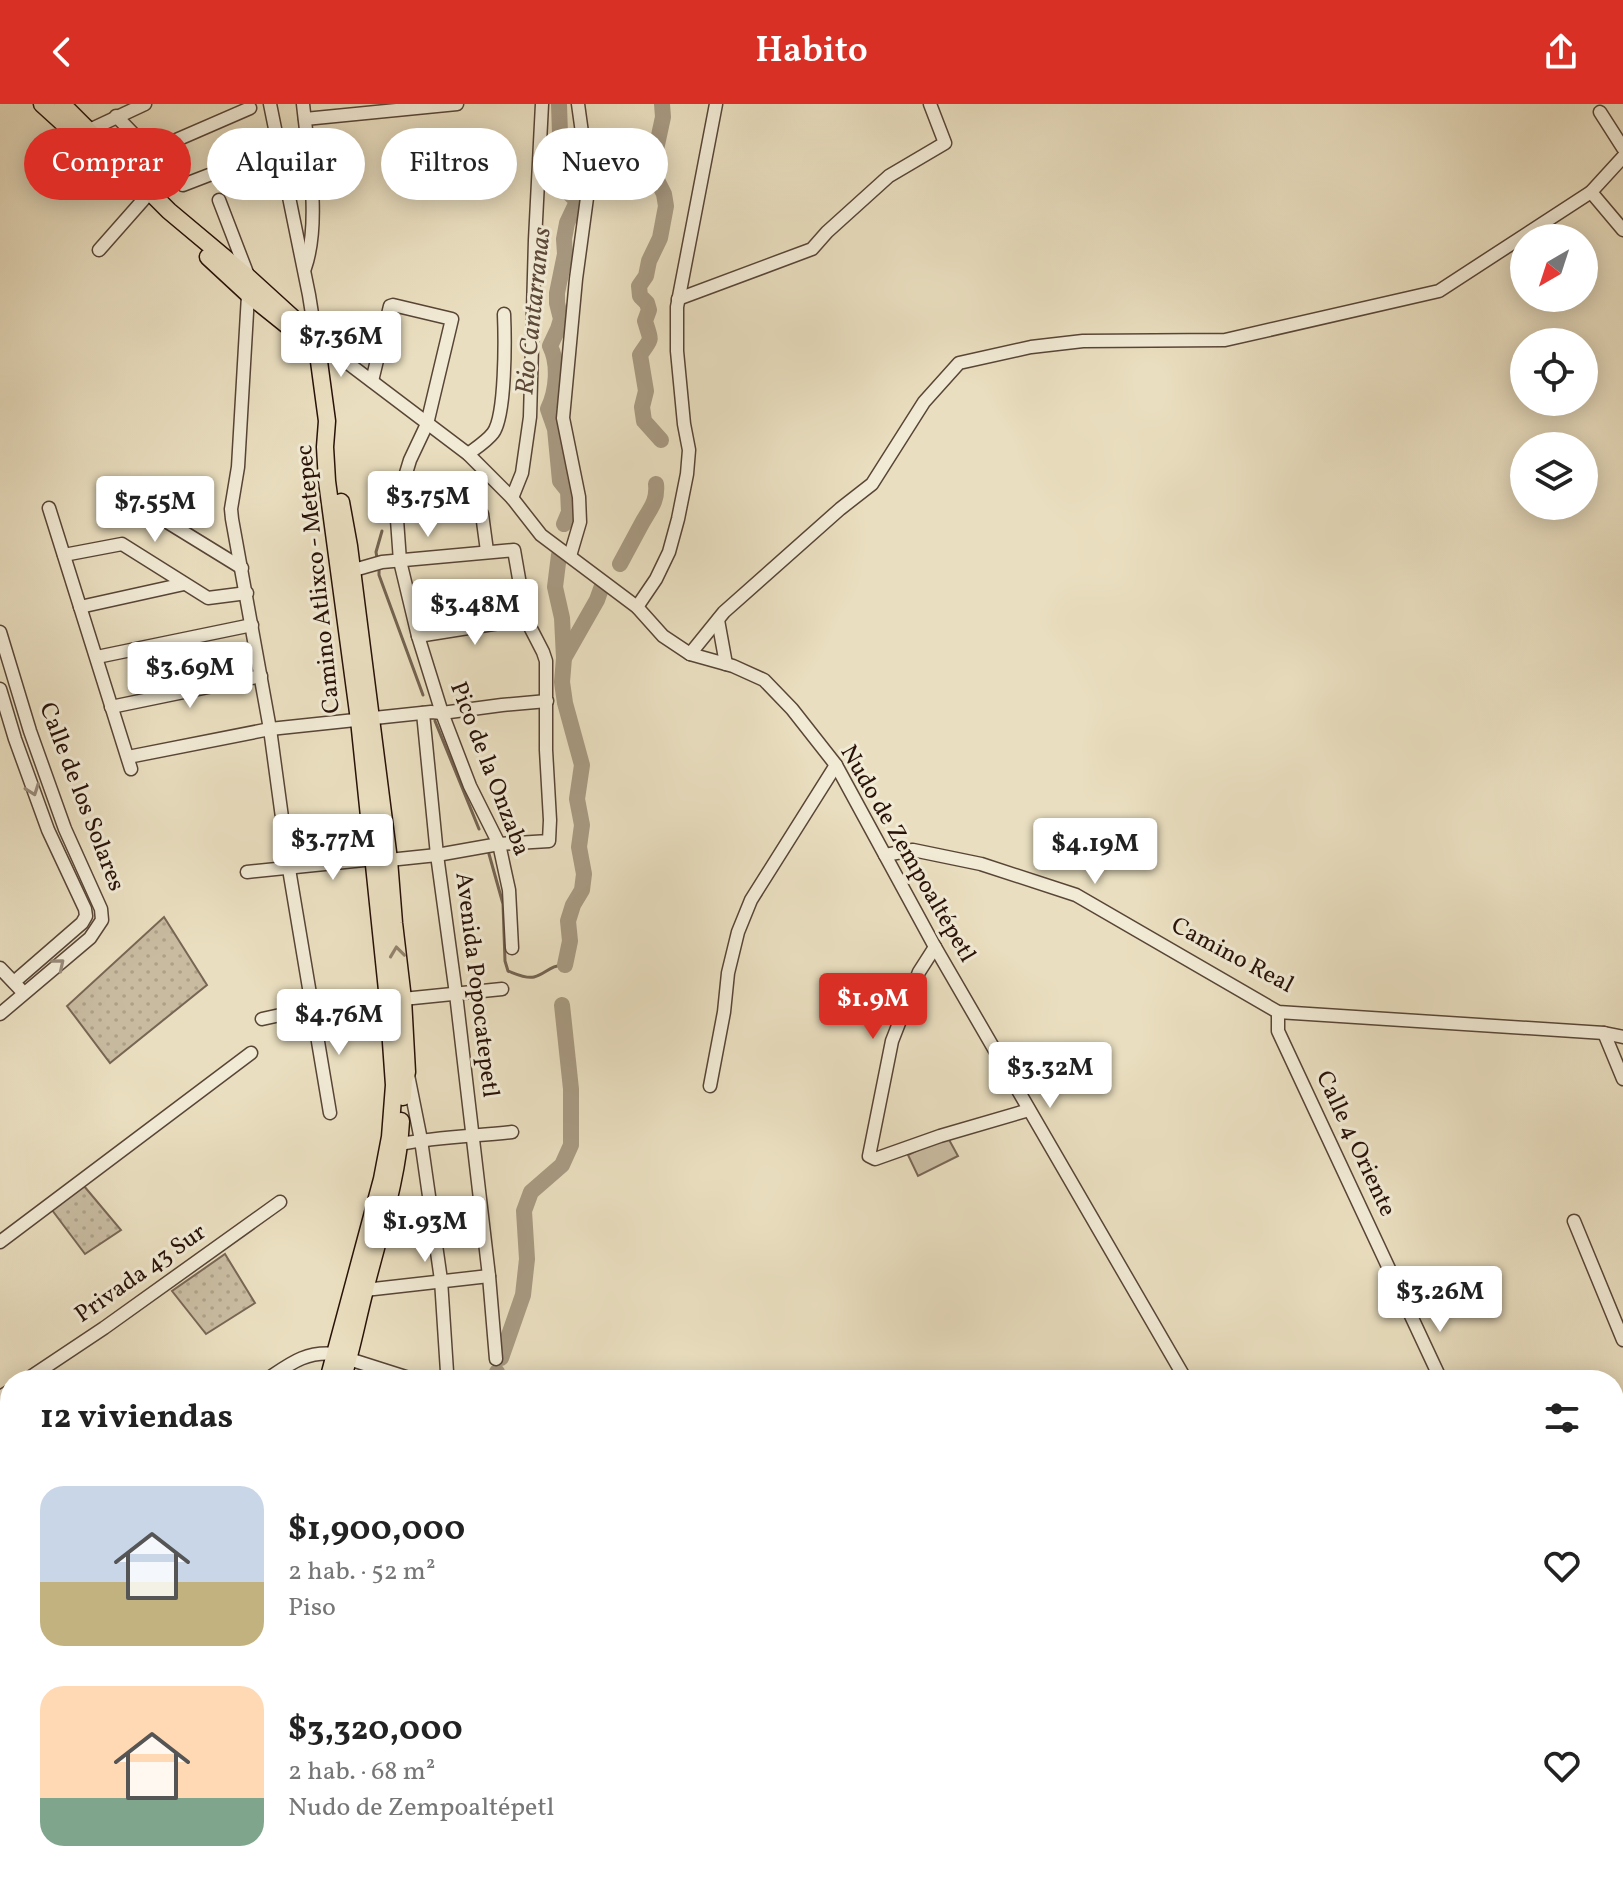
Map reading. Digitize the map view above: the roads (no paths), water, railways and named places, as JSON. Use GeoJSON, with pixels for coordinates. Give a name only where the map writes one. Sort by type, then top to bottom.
{"type":"FeatureCollection","features":[{"type":"Feature","properties":{"kind":"main road"},"geometry":{"type":"LineString","coordinates":[[42,104],[84,128]]}},
{"type":"Feature","properties":{"kind":"main road"},"geometry":{"type":"LineString","coordinates":[[62,104],[87,128]]}},
{"type":"Feature","properties":{"kind":"main road"},"geometry":{"type":"LineString","coordinates":[[145,200],[249,286]]}},
{"type":"Feature","properties":{"kind":"main road"},"geometry":{"type":"LineString","coordinates":[[158,200],[297,333],[318,342]]}},
{"type":"Feature","properties":{"kind":"main road","name":"Camino Atlixco - Metepec"},"geometry":{"type":"LineString","coordinates":[[318,342],[382,860],[394,923],[395,1000]]}},
{"type":"Feature","properties":{"kind":"main road"},"geometry":{"type":"LineString","coordinates":[[337,1370],[347,1358],[386,1215],[400,1144],[407,1072],[395,1000]]}},
{"type":"Feature","properties":{"kind":"main road"},"geometry":{"type":"LineString","coordinates":[[344,1370],[390,1137],[395,1000]]}},
{"type":"Feature","properties":{"kind":"street"},"geometry":{"type":"LineString","coordinates":[[97,128],[145,104]]}},
{"type":"Feature","properties":{"kind":"street"},"geometry":{"type":"LineString","coordinates":[[270,104],[275,128]]}},
{"type":"Feature","properties":{"kind":"street"},"geometry":{"type":"LineString","coordinates":[[303,104],[313,209],[310,253],[304,271]]}},
{"type":"Feature","properties":{"kind":"street"},"geometry":{"type":"LineString","coordinates":[[305,119],[457,104]]}},
{"type":"Feature","properties":{"kind":"street"},"geometry":{"type":"LineString","coordinates":[[512,498],[522,473],[530,417],[542,104]]}},
{"type":"Feature","properties":{"kind":"street"},"geometry":{"type":"LineString","coordinates":[[570,556],[580,522],[579,497],[563,418],[589,183],[578,104]]}},
{"type":"Feature","properties":{"kind":"street"},"geometry":{"type":"LineString","coordinates":[[637,607],[669,552],[687,474],[689,450],[677,351],[678,299],[716,104]]}},
{"type":"Feature","properties":{"kind":"street"},"geometry":{"type":"LineString","coordinates":[[678,299],[812,249],[889,176],[945,143],[930,104]]}},
{"type":"Feature","properties":{"kind":"street"},"geometry":{"type":"LineString","coordinates":[[191,134],[250,108]]}},
{"type":"Feature","properties":{"kind":"street"},"geometry":{"type":"LineString","coordinates":[[1600,112],[1623,148]]}},
{"type":"Feature","properties":{"kind":"street"},"geometry":{"type":"LineString","coordinates":[[116,116],[128,128]]}},
{"type":"Feature","properties":{"kind":"street"},"geometry":{"type":"LineString","coordinates":[[690,654],[724,612],[872,484],[924,402],[959,363],[1031,347],[1083,341],[1225,340],[1439,291],[1591,192],[1623,157]]}},
{"type":"Feature","properties":{"kind":"street"},"geometry":{"type":"LineString","coordinates":[[1591,192],[1623,230]]}},
{"type":"Feature","properties":{"kind":"street"},"geometry":{"type":"LineString","coordinates":[[99,250],[143,200]]}},
{"type":"Feature","properties":{"kind":"street"},"geometry":{"type":"LineString","coordinates":[[219,200],[249,286],[238,467],[231,509],[270,729],[289,869],[330,1113]]}},
{"type":"Feature","properties":{"kind":"street"},"geometry":{"type":"LineString","coordinates":[[290,200],[318,342]]}},
{"type":"Feature","properties":{"kind":"street","name":"Pico de la Onzaba"},"geometry":{"type":"LineString","coordinates":[[372,381],[390,306],[452,319],[427,424],[410,460],[396,506],[400,561],[418,636],[442,713],[470,786],[499,844],[509,890],[512,948]]}},
{"type":"Feature","properties":{"kind":"street"},"geometry":{"type":"LineString","coordinates":[[468,454],[492,434],[497,424],[504,375],[504,314]]}},
{"type":"Feature","properties":{"kind":"street","name":"Nudo de Zempoaltépetl"},"geometry":{"type":"LineString","coordinates":[[318,342],[468,454],[512,498],[541,535],[637,607],[663,636],[690,654],[726,664],[764,680],[792,709],[836,765],[935,947],[1180,1370]]}},
{"type":"Feature","properties":{"kind":"street"},"geometry":{"type":"LineString","coordinates":[[504,375],[530,376]]}},
{"type":"Feature","properties":{"kind":"street"},"geometry":{"type":"LineString","coordinates":[[49,508],[130,763],[270,729],[547,701]]}},
{"type":"Feature","properties":{"kind":"street"},"geometry":{"type":"LineString","coordinates":[[482,514],[487,551]]}},
{"type":"Feature","properties":{"kind":"street"},"geometry":{"type":"LineString","coordinates":[[147,520],[164,520],[242,568]]}},
{"type":"Feature","properties":{"kind":"street"},"geometry":{"type":"LineString","coordinates":[[64,555],[122,544],[208,598],[247,593]]}},
{"type":"Feature","properties":{"kind":"street"},"geometry":{"type":"LineString","coordinates":[[247,872],[437,855],[499,844],[549,841],[546,661],[526,619],[514,550],[374,564],[346,572]]}},
{"type":"Feature","properties":{"kind":"street"},"geometry":{"type":"LineString","coordinates":[[80,607],[184,584]]}},
{"type":"Feature","properties":{"kind":"street"},"geometry":{"type":"LineString","coordinates":[[418,636],[526,619]]}},
{"type":"Feature","properties":{"kind":"street"},"geometry":{"type":"LineString","coordinates":[[718,620],[726,664]]}},
{"type":"Feature","properties":{"kind":"street"},"geometry":{"type":"LineString","coordinates":[[97,657],[252,625]]}},
{"type":"Feature","properties":{"kind":"street","name":"Calle de los Solares"},"geometry":{"type":"LineString","coordinates":[[0,632],[30,731],[65,829],[101,909],[102,920],[90,938],[0,1014]]}},
{"type":"Feature","properties":{"kind":"street"},"geometry":{"type":"LineString","coordinates":[[111,707],[261,676]]}},
{"type":"Feature","properties":{"kind":"street","name":"Calle de los Solares"},"geometry":{"type":"LineString","coordinates":[[0,689],[48,830],[86,916],[82,923],[14,982]]}},
{"type":"Feature","properties":{"kind":"street","name":"Avenida Popocatepetl"},"geometry":{"type":"LineString","coordinates":[[423,713],[496,1359]]}},
{"type":"Feature","properties":{"kind":"street"},"geometry":{"type":"LineString","coordinates":[[15,739],[30,731]]}},
{"type":"Feature","properties":{"kind":"street"},"geometry":{"type":"LineString","coordinates":[[710,1086],[728,973],[738,932],[751,900],[836,765]]}},
{"type":"Feature","properties":{"kind":"street","name":"Camino Real"},"geometry":{"type":"LineString","coordinates":[[885,855],[913,850],[981,864],[1076,895],[1278,1012],[1604,1033],[1623,1037]]}},
{"type":"Feature","properties":{"kind":"street"},"geometry":{"type":"LineString","coordinates":[[935,947],[919,972],[892,1041],[869,1156],[875,1159],[1029,1110]]}},
{"type":"Feature","properties":{"kind":"street"},"geometry":{"type":"LineString","coordinates":[[0,968],[24,994]]}},
{"type":"Feature","properties":{"kind":"street"},"geometry":{"type":"LineString","coordinates":[[262,1019],[312,1008],[502,989]]}},
{"type":"Feature","properties":{"kind":"street","name":"Calle 4 Oriente"},"geometry":{"type":"LineString","coordinates":[[1278,1012],[1278,1031],[1436,1370]]}},
{"type":"Feature","properties":{"kind":"street"},"geometry":{"type":"LineString","coordinates":[[1604,1033],[1623,1079]]}},
{"type":"Feature","properties":{"kind":"street"},"geometry":{"type":"LineString","coordinates":[[0,1242],[251,1053]]}},
{"type":"Feature","properties":{"kind":"street"},"geometry":{"type":"LineString","coordinates":[[407,1072],[421,1140],[441,1280],[447,1370]]}},
{"type":"Feature","properties":{"kind":"street"},"geometry":{"type":"LineString","coordinates":[[400,1144],[512,1132]]}},
{"type":"Feature","properties":{"kind":"street","name":"Privada 43 Sur"},"geometry":{"type":"LineString","coordinates":[[41,1370],[280,1202]]}},
{"type":"Feature","properties":{"kind":"street"},"geometry":{"type":"LineString","coordinates":[[1574,1221],[1623,1340]]}},
{"type":"Feature","properties":{"kind":"street"},"geometry":{"type":"LineString","coordinates":[[365,1290],[489,1276]]}},
{"type":"Feature","properties":{"kind":"street"},"geometry":{"type":"LineString","coordinates":[[282,1370],[305,1356],[322,1353],[384,1370]]}},
{"type":"Feature","properties":{"kind":"waterway","name":"Rio Cantarranas"},"geometry":{"type":"LineString","coordinates":[[559,104],[563,145],[561,164],[567,177],[567,191],[576,200],[567,223],[565,254],[557,293],[561,319],[550,346],[556,377],[548,409],[555,429],[560,481],[568,491],[569,512],[564,524]]}},
{"type":"Feature","properties":{"kind":"waterway","name":"Rio Cantarranas"},"geometry":{"type":"LineString","coordinates":[[661,440],[644,421],[642,407],[646,391],[640,355],[650,340],[645,321],[649,310],[640,296],[639,286],[646,276],[660,238],[666,206],[654,174],[663,117],[662,104]]}},
{"type":"Feature","properties":{"kind":"waterway","name":"Rio Cantarranas"},"geometry":{"type":"LineString","coordinates":[[620,564],[652,506],[656,484]]}},
{"type":"Feature","properties":{"kind":"waterway"},"geometry":{"type":"LineString","coordinates":[[377,558],[382,531]]}},
{"type":"Feature","properties":{"kind":"waterway","name":"Rio Cantarranas"},"geometry":{"type":"LineString","coordinates":[[559,555],[555,587],[562,618],[564,658]]}},
{"type":"Feature","properties":{"kind":"waterway"},"geometry":{"type":"LineString","coordinates":[[379,567],[379,575],[423,695]]}},
{"type":"Feature","properties":{"kind":"waterway","name":"Rio Cantarranas"},"geometry":{"type":"LineString","coordinates":[[565,965],[570,941],[568,921],[582,890],[584,874],[579,847],[582,825],[577,799],[582,765],[565,703],[562,682],[564,658],[602,586]]}},
{"type":"Feature","properties":{"kind":"waterway"},"geometry":{"type":"LineString","coordinates":[[435,721],[479,829]]}},
{"type":"Feature","properties":{"kind":"waterway"},"geometry":{"type":"LineString","coordinates":[[489,854],[503,904],[508,971],[531,977],[565,965]]}},
{"type":"Feature","properties":{"kind":"waterway","name":"Rio Cantarranas"},"geometry":{"type":"LineString","coordinates":[[501,1358],[523,1295],[527,1259],[524,1211],[531,1192],[562,1165],[571,1145],[571,1089],[562,1005]]}}]}
